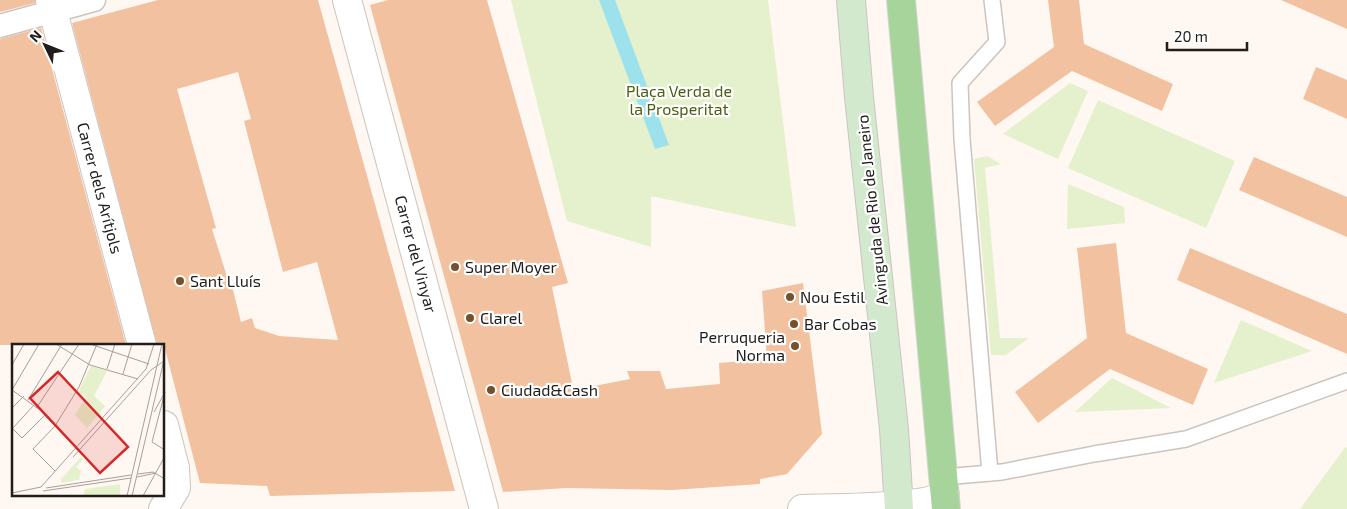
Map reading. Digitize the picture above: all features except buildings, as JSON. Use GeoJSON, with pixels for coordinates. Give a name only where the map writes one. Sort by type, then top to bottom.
{"type":"FeatureCollection","features":[{"type":"Feature","properties":{"kind":"main road","name":"Avinguda de Rio de Janeiro"},"geometry":{"type":"LineString","coordinates":[[851,0],[894,429],[899,508]]}},
{"type":"Feature","properties":{"kind":"main road"},"geometry":{"type":"LineString","coordinates":[[902,0],[945,494]]}},
{"type":"Feature","properties":{"kind":"street"},"geometry":{"type":"LineString","coordinates":[[0,26],[53,14],[94,0]]}},
{"type":"Feature","properties":{"kind":"street","name":"Carrer del Vinyar"},"geometry":{"type":"LineString","coordinates":[[347,0],[484,509]]}},
{"type":"Feature","properties":{"kind":"street","name":"Carrer dels Arítjols"},"geometry":{"type":"LineString","coordinates":[[53,14],[142,344]]}},
{"type":"Feature","properties":{"kind":"street"},"geometry":{"type":"LineString","coordinates":[[163,509],[176,488],[175,468],[165,429]]}},
{"type":"Feature","properties":{"kind":"street"},"geometry":{"type":"LineString","coordinates":[[802,509],[899,508],[930,503],[939,500],[945,494]]}},
{"type":"Feature","properties":{"kind":"lane"},"geometry":{"type":"LineString","coordinates":[[990,473],[960,83],[997,42],[992,0]]}},
{"type":"Feature","properties":{"kind":"lane"},"geometry":{"type":"LineString","coordinates":[[945,494],[990,473],[1186,439],[1347,381]]}},
{"type":"Feature","properties":{"kind":"green space","name":"Plaça Verda de la Prosperitat"},"geometry":{"type":"Polygon","coordinates":[[[511,0],[768,0],[796,227],[651,196],[651,247],[567,221],[511,0]]]}},
{"type":"Feature","properties":{"kind":"green space"},"geometry":{"type":"Polygon","coordinates":[[[1070,83],[1088,91],[1058,159],[1003,134],[1070,83]]]}},
{"type":"Feature","properties":{"kind":"green space"},"geometry":{"type":"Polygon","coordinates":[[[1098,100],[1235,161],[1206,228],[1068,168],[1098,100]]]}},
{"type":"Feature","properties":{"kind":"green space"},"geometry":{"type":"Polygon","coordinates":[[[987,156],[1001,164],[985,168],[1000,338],[1029,338],[1006,355],[991,355],[974,159],[987,156]]]}},
{"type":"Feature","properties":{"kind":"green space"},"geometry":{"type":"Polygon","coordinates":[[[1068,184],[1124,207],[1125,223],[1067,229],[1068,184]]]}},
{"type":"Feature","properties":{"kind":"green space"},"geometry":{"type":"Polygon","coordinates":[[[1241,320],[1312,351],[1214,383],[1241,320]]]}},
{"type":"Feature","properties":{"kind":"green space"},"geometry":{"type":"Polygon","coordinates":[[[1112,378],[1171,408],[1075,412],[1112,378]]]}},
{"type":"Feature","properties":{"kind":"green space"},"geometry":{"type":"Polygon","coordinates":[[[1347,447],[1347,509],[1300,509],[1344,449],[1347,447]]]}},
{"type":"Feature","properties":{"kind":"water"},"geometry":{"type":"Polygon","coordinates":[[[599,0],[615,0],[669,145],[655,149],[599,0]]]}},
{"type":"Feature","properties":{"kind":"place","name":"Super Moyer"},"geometry":{"type":"Point","coordinates":[455,267]}},
{"type":"Feature","properties":{"kind":"place","name":"Sant Lluís"},"geometry":{"type":"Point","coordinates":[180,281]}},
{"type":"Feature","properties":{"kind":"place","name":"Nou Estil"},"geometry":{"type":"Point","coordinates":[790,297]}},
{"type":"Feature","properties":{"kind":"place","name":"Clarel"},"geometry":{"type":"Point","coordinates":[470,318]}},
{"type":"Feature","properties":{"kind":"place","name":"Bar Cobas"},"geometry":{"type":"Point","coordinates":[794,324]}},
{"type":"Feature","properties":{"kind":"place","name":"Perruqueria Norma"},"geometry":{"type":"Point","coordinates":[795,346]}},
{"type":"Feature","properties":{"kind":"place","name":"Ciudad&Cash"},"geometry":{"type":"Point","coordinates":[491,390]}}]}
